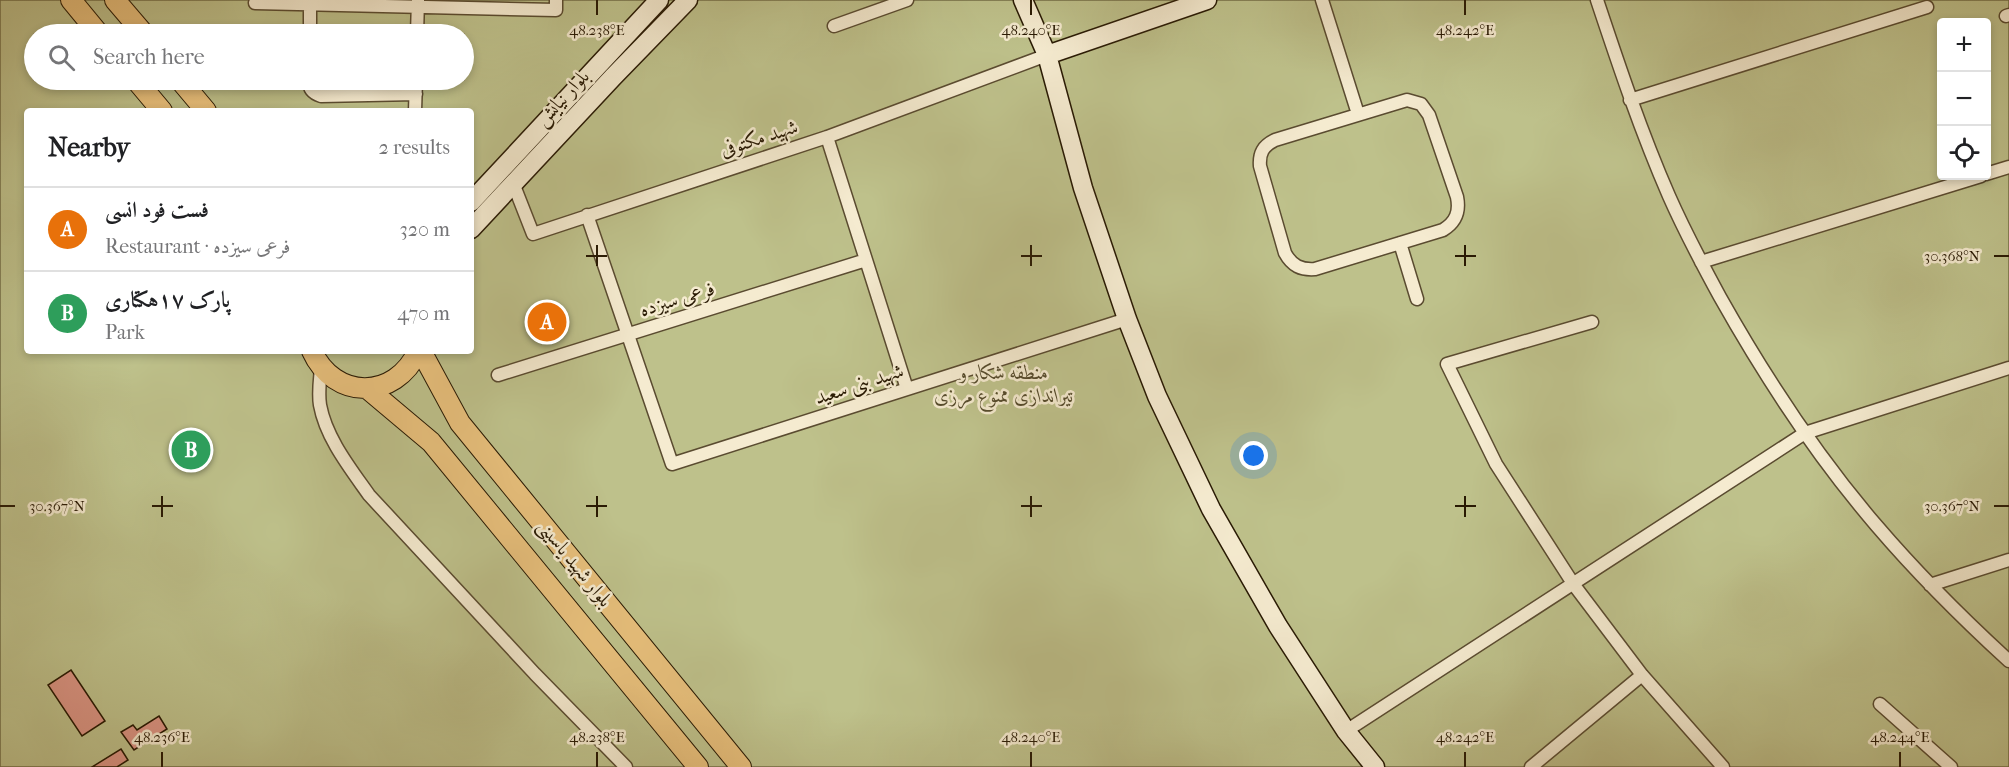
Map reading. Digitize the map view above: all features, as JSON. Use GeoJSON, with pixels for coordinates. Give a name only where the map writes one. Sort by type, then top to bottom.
{"type":"FeatureCollection","features":[{"type":"Feature","properties":{"kind":"main road"},"geometry":{"type":"LineString","coordinates":[[71,0],[91,24]]}},
{"type":"Feature","properties":{"kind":"main road"},"geometry":{"type":"LineString","coordinates":[[116,0],[136,24]]}},
{"type":"Feature","properties":{"kind":"main road"},"geometry":{"type":"LineString","coordinates":[[144,90],[159,108]]}},
{"type":"Feature","properties":{"kind":"main road"},"geometry":{"type":"LineString","coordinates":[[188,90],[203,108]]}},
{"type":"Feature","properties":{"kind":"main road"},"geometry":{"type":"LineString","coordinates":[[316,359],[334,380],[350,387],[368,388],[385,385],[400,376],[417,354]]}},
{"type":"Feature","properties":{"kind":"main road","name":"بلوار شهید یاسینی"},"geometry":{"type":"LineString","coordinates":[[421,354],[460,423],[741,767]]}},
{"type":"Feature","properties":{"kind":"main road","name":"بلوار شهید یاسینی"},"geometry":{"type":"LineString","coordinates":[[368,388],[431,442],[698,767]]}},
{"type":"Feature","properties":{"kind":"street"},"geometry":{"type":"LineString","coordinates":[[255,3],[418,3],[556,10],[556,0]]}},
{"type":"Feature","properties":{"kind":"street","name":"بلوار نیایش"},"geometry":{"type":"LineString","coordinates":[[606,71],[658,0]]}},
{"type":"Feature","properties":{"kind":"street","name":"بلوار نیایش"},"geometry":{"type":"LineString","coordinates":[[474,199],[578,101],[606,71],[688,0]]}},
{"type":"Feature","properties":{"kind":"street"},"geometry":{"type":"LineString","coordinates":[[834,26],[907,0]]}},
{"type":"Feature","properties":{"kind":"street"},"geometry":{"type":"LineString","coordinates":[[1023,0],[1047,55],[1083,188],[1127,319],[1157,396],[1211,509],[1278,626],[1346,731],[1375,767]]}},
{"type":"Feature","properties":{"kind":"street"},"geometry":{"type":"LineString","coordinates":[[1047,55],[1207,0]]}},
{"type":"Feature","properties":{"kind":"street"},"geometry":{"type":"LineString","coordinates":[[1322,0],[1358,114]]}},
{"type":"Feature","properties":{"kind":"street"},"geometry":{"type":"LineString","coordinates":[[1597,0],[1630,100],[1670,198],[1701,261],[1748,346],[1805,433],[1875,524],[1930,585],[2009,661]]}},
{"type":"Feature","properties":{"kind":"street"},"geometry":{"type":"LineString","coordinates":[[310,2],[310,24]]}},
{"type":"Feature","properties":{"kind":"street"},"geometry":{"type":"LineString","coordinates":[[417,24],[418,3]]}},
{"type":"Feature","properties":{"kind":"street"},"geometry":{"type":"LineString","coordinates":[[1630,100],[1928,7]]}},
{"type":"Feature","properties":{"kind":"street","name":"شهید مکتوفی"},"geometry":{"type":"LineString","coordinates":[[513,183],[533,234],[827,137],[1047,55]]}},
{"type":"Feature","properties":{"kind":"street"},"geometry":{"type":"LineString","coordinates":[[311,90],[314,94],[321,96],[416,94]]}},
{"type":"Feature","properties":{"kind":"street"},"geometry":{"type":"LineString","coordinates":[[415,108],[416,90]]}},
{"type":"Feature","properties":{"kind":"street"},"geometry":{"type":"LineString","coordinates":[[1407,100],[1421,104],[1429,116],[1457,197],[1458,213],[1449,226],[1400,243],[1308,270],[1294,265],[1285,254],[1260,166],[1261,153],[1264,147],[1275,140],[1358,114],[1407,100]]}},
{"type":"Feature","properties":{"kind":"street","name":"بلوار نیایش"},"geometry":{"type":"LineString","coordinates":[[474,226],[513,183],[578,101]]}},
{"type":"Feature","properties":{"kind":"street"},"geometry":{"type":"LineString","coordinates":[[827,137],[908,389]]}},
{"type":"Feature","properties":{"kind":"street"},"geometry":{"type":"LineString","coordinates":[[1991,172],[2009,167]]}},
{"type":"Feature","properties":{"kind":"street"},"geometry":{"type":"LineString","coordinates":[[1701,261],[1968,180]]}},
{"type":"Feature","properties":{"kind":"street"},"geometry":{"type":"LineString","coordinates":[[587,215],[629,335]]}},
{"type":"Feature","properties":{"kind":"street"},"geometry":{"type":"LineString","coordinates":[[1400,243],[1417,299]]}},
{"type":"Feature","properties":{"kind":"street","name":"فرعی سیزده"},"geometry":{"type":"LineString","coordinates":[[498,375],[866,260]]}},
{"type":"Feature","properties":{"kind":"street","name":"شهید بنی سعید"},"geometry":{"type":"LineString","coordinates":[[629,335],[672,464],[1127,319]]}},
{"type":"Feature","properties":{"kind":"street"},"geometry":{"type":"LineString","coordinates":[[1592,322],[1448,364],[1496,464],[1574,585],[1642,675],[1723,767]]}},
{"type":"Feature","properties":{"kind":"street"},"geometry":{"type":"LineString","coordinates":[[316,359],[320,403],[325,424],[348,466],[369,495],[626,767]]}},
{"type":"Feature","properties":{"kind":"street"},"geometry":{"type":"LineString","coordinates":[[1346,731],[1805,433],[2009,368]]}},
{"type":"Feature","properties":{"kind":"street"},"geometry":{"type":"LineString","coordinates":[[1930,585],[2009,560]]}},
{"type":"Feature","properties":{"kind":"street"},"geometry":{"type":"LineString","coordinates":[[1531,767],[1642,675]]}},
{"type":"Feature","properties":{"kind":"street"},"geometry":{"type":"LineString","coordinates":[[1880,704],[1951,767]]}},
{"type":"Feature","properties":{"kind":"green space","name":"منطقه شکار و تیراندازی ممنوع مرزی"},"geometry":{"type":"Polygon","coordinates":[[[0,0],[2009,0],[2009,767],[0,767],[0,0]]]}},
{"type":"Feature","properties":{"kind":"building"},"geometry":{"type":"Polygon","coordinates":[[[71,670],[105,721],[82,736],[48,685],[71,670]]]}},
{"type":"Feature","properties":{"kind":"building"},"geometry":{"type":"Polygon","coordinates":[[[159,716],[167,729],[134,750],[121,732],[133,725],[137,730],[159,716]]]}},
{"type":"Feature","properties":{"kind":"building"},"geometry":{"type":"Polygon","coordinates":[[[121,749],[128,760],[117,767],[92,767],[121,749]]]}},
{"type":"Feature","properties":{"kind":"place","name":"فست فود انسی"},"geometry":{"type":"Point","coordinates":[547,322]}},
{"type":"Feature","properties":{"kind":"place","name":"پارک ۱۷هکتاری"},"geometry":{"type":"Point","coordinates":[191,450]}}]}
